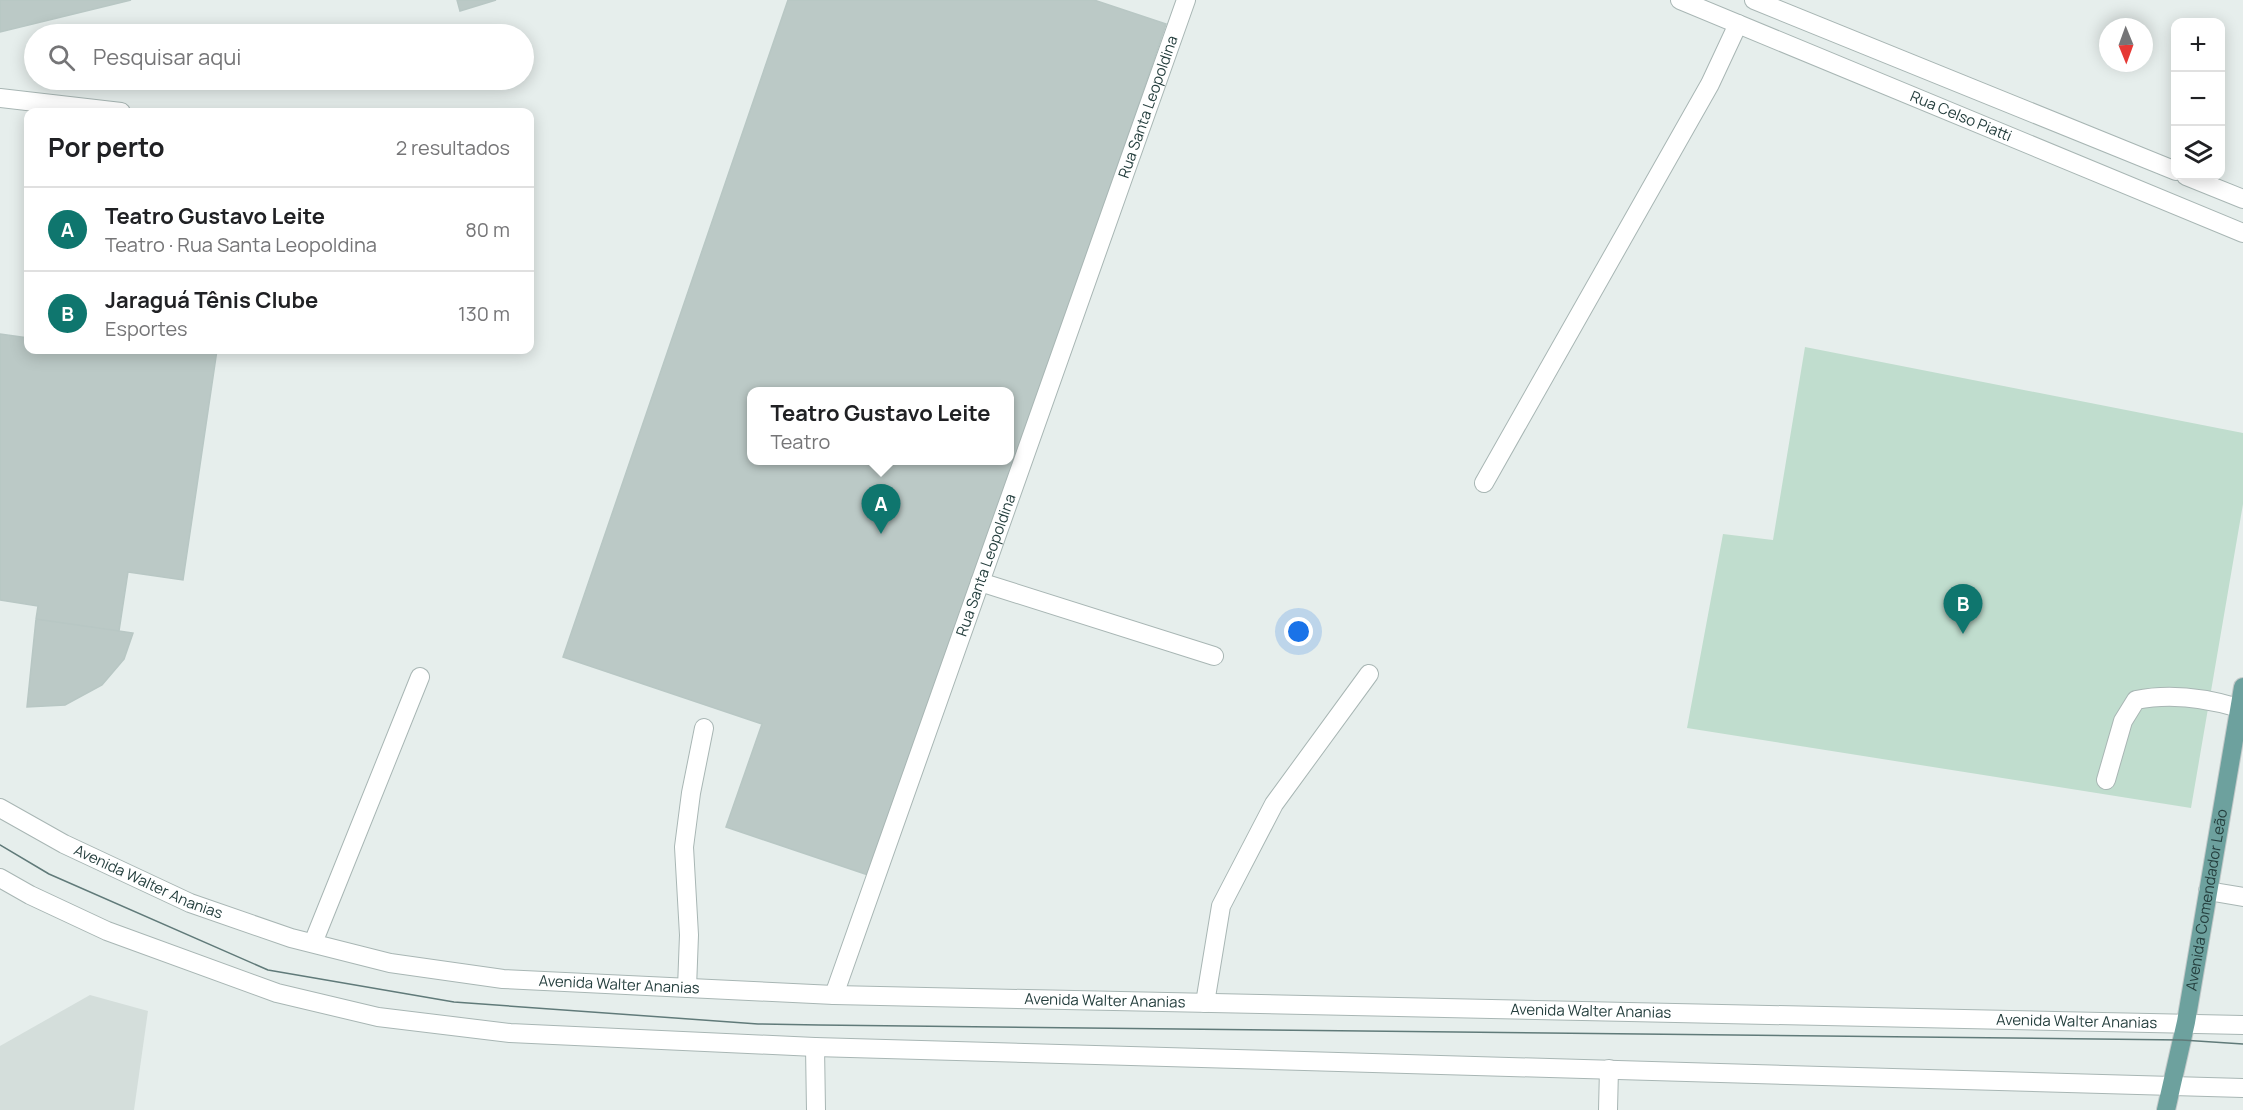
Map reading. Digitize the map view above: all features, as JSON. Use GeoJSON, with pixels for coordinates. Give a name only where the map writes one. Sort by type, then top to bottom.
{"type":"FeatureCollection","features":[{"type":"Feature","properties":{"kind":"main road","name":"Avenida Comendador Leão"},"geometry":{"type":"LineString","coordinates":[[2166,1110],[2187,1022],[2243,687]]}},
{"type":"Feature","properties":{"kind":"street","name":"Rua Santa Leopoldina"},"geometry":{"type":"LineString","coordinates":[[834,995],[1186,0]]}},
{"type":"Feature","properties":{"kind":"street","name":"Rua Celso Piatti"},"geometry":{"type":"LineString","coordinates":[[1680,0],[2243,233]]}},
{"type":"Feature","properties":{"kind":"street","name":"Rua Celso Piatti"},"geometry":{"type":"LineString","coordinates":[[1754,0],[2171,169]]}},
{"type":"Feature","properties":{"kind":"street"},"geometry":{"type":"LineString","coordinates":[[1484,483],[1710,84],[1738,24]]}},
{"type":"Feature","properties":{"kind":"street"},"geometry":{"type":"LineString","coordinates":[[0,99],[84,108]]}},
{"type":"Feature","properties":{"kind":"street"},"geometry":{"type":"LineString","coordinates":[[2196,180],[2243,199]]}},
{"type":"Feature","properties":{"kind":"street"},"geometry":{"type":"LineString","coordinates":[[980,582],[1214,656]]}},
{"type":"Feature","properties":{"kind":"street"},"geometry":{"type":"LineString","coordinates":[[1205,1003],[1221,906],[1275,804],[1369,674]]}},
{"type":"Feature","properties":{"kind":"street"},"geometry":{"type":"LineString","coordinates":[[313,943],[420,677]]}},
{"type":"Feature","properties":{"kind":"street"},"geometry":{"type":"LineString","coordinates":[[2106,780],[2123,721],[2136,700],[2154,696],[2213,700],[2239,708]]}},
{"type":"Feature","properties":{"kind":"street"},"geometry":{"type":"LineString","coordinates":[[687,988],[689,935],[684,847],[691,793],[704,728]]}},
{"type":"Feature","properties":{"kind":"street","name":"Avenida Walter Ananias"},"geometry":{"type":"LineString","coordinates":[[0,808],[64,844],[190,903],[313,943],[390,963],[503,979],[834,995],[2187,1022],[2243,1025]]}},
{"type":"Feature","properties":{"kind":"street"},"geometry":{"type":"LineString","coordinates":[[0,878],[30,895],[107,931],[216,973],[277,993],[378,1017],[510,1033],[815,1047],[2243,1088]]}},
{"type":"Feature","properties":{"kind":"street"},"geometry":{"type":"LineString","coordinates":[[2208,891],[2243,897]]}},
{"type":"Feature","properties":{"kind":"street"},"geometry":{"type":"LineString","coordinates":[[815,1047],[816,1110]]}},
{"type":"Feature","properties":{"kind":"street"},"geometry":{"type":"LineString","coordinates":[[1608,1110],[1609,1069]]}},
{"type":"Feature","properties":{"kind":"shaded area"},"geometry":{"type":"Polygon","coordinates":[[[90,995],[148,1011],[134,1110],[0,1110],[0,1046],[90,995]]]}},
{"type":"Feature","properties":{"kind":"green space"},"geometry":{"type":"Polygon","coordinates":[[[1805,347],[2243,433],[2243,504],[2191,808],[1687,728],[1723,534],[1773,540],[1805,347]]]}},
{"type":"Feature","properties":{"kind":"building"},"geometry":{"type":"Polygon","coordinates":[[[0,0],[131,0],[33,24],[24,24],[24,26],[0,32],[0,0]]]}},
{"type":"Feature","properties":{"kind":"building"},"geometry":{"type":"Polygon","coordinates":[[[457,0],[496,0],[460,11],[457,0]]]}},
{"type":"Feature","properties":{"kind":"building"},"geometry":{"type":"Polygon","coordinates":[[[788,0],[1094,0],[1166,24],[874,877],[726,827],[762,724],[563,657],[788,0]]]}},
{"type":"Feature","properties":{"kind":"building"},"geometry":{"type":"Polygon","coordinates":[[[0,334],[24,337],[24,354],[216,354],[183,580],[128,572],[119,631],[36,619],[38,606],[0,600],[0,334]]]}},
{"type":"Feature","properties":{"kind":"building"},"geometry":{"type":"Polygon","coordinates":[[[36,619],[133,633],[124,659],[102,685],[65,705],[27,707],[36,619]]]}},
{"type":"Feature","properties":{"kind":"tram line"},"geometry":{"type":"LineString","coordinates":[[0,845],[49,874],[268,970],[454,1002],[758,1024],[2182,1040],[2243,1044]]}},
{"type":"Feature","properties":{"kind":"place","name":"Teatro Gustavo Leite"},"geometry":{"type":"Point","coordinates":[881,534]}},
{"type":"Feature","properties":{"kind":"place","name":"Jaraguá Tênis Clube"},"geometry":{"type":"Point","coordinates":[1963,634]}}]}
